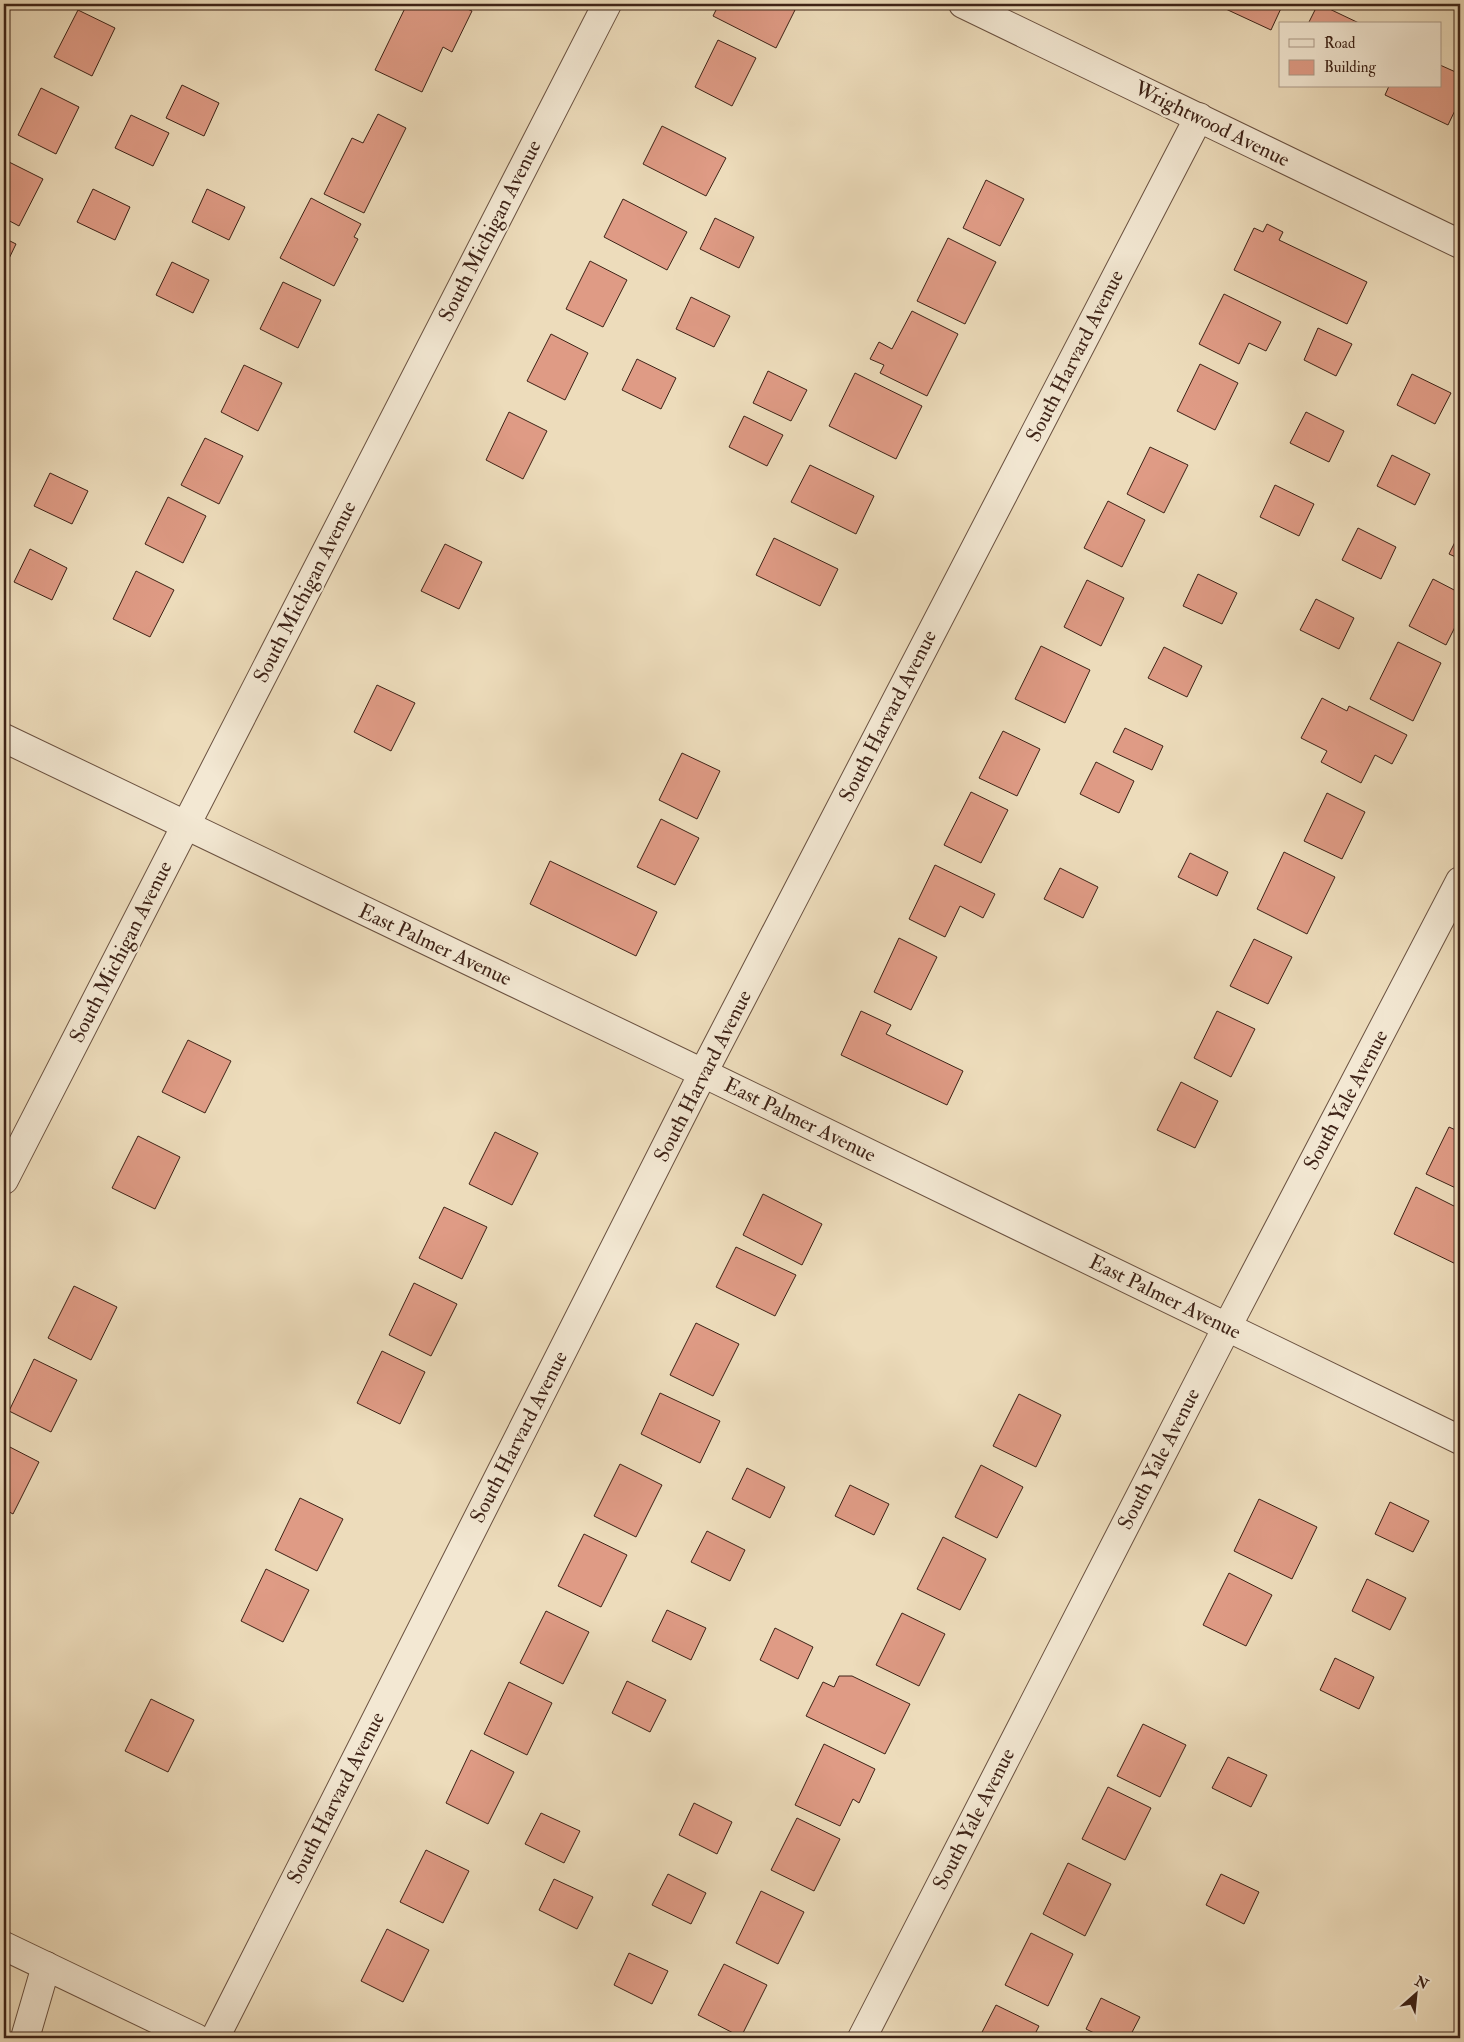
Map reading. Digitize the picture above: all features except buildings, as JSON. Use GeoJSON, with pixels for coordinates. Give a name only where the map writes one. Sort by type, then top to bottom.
{"type":"FeatureCollection","features":[{"type":"Feature","properties":{"kind":"street","name":"South Michigan Avenue"},"geometry":{"type":"LineString","coordinates":[[4,1180],[607,4]]}},
{"type":"Feature","properties":{"kind":"street","name":"Wrightwood Avenue"},"geometry":{"type":"LineString","coordinates":[[963,4],[1460,244]]}},
{"type":"Feature","properties":{"kind":"street","name":"South Harvard Avenue"},"geometry":{"type":"LineString","coordinates":[[215,2038],[703,1073],[1199,117]]}},
{"type":"Feature","properties":{"kind":"street","name":"East Palmer Avenue"},"geometry":{"type":"LineString","coordinates":[[4,738],[703,1073],[1460,1440]]}},
{"type":"Feature","properties":{"kind":"street","name":"South Yale Avenue"},"geometry":{"type":"LineString","coordinates":[[862,2038],[1227,1327],[1460,881]]}},
{"type":"Feature","properties":{"kind":"street"},"geometry":{"type":"LineString","coordinates":[[4,1946],[196,2038]]}},
{"type":"Feature","properties":{"kind":"street"},"geometry":{"type":"LineString","coordinates":[[26,2038],[46,1966]]}}]}
